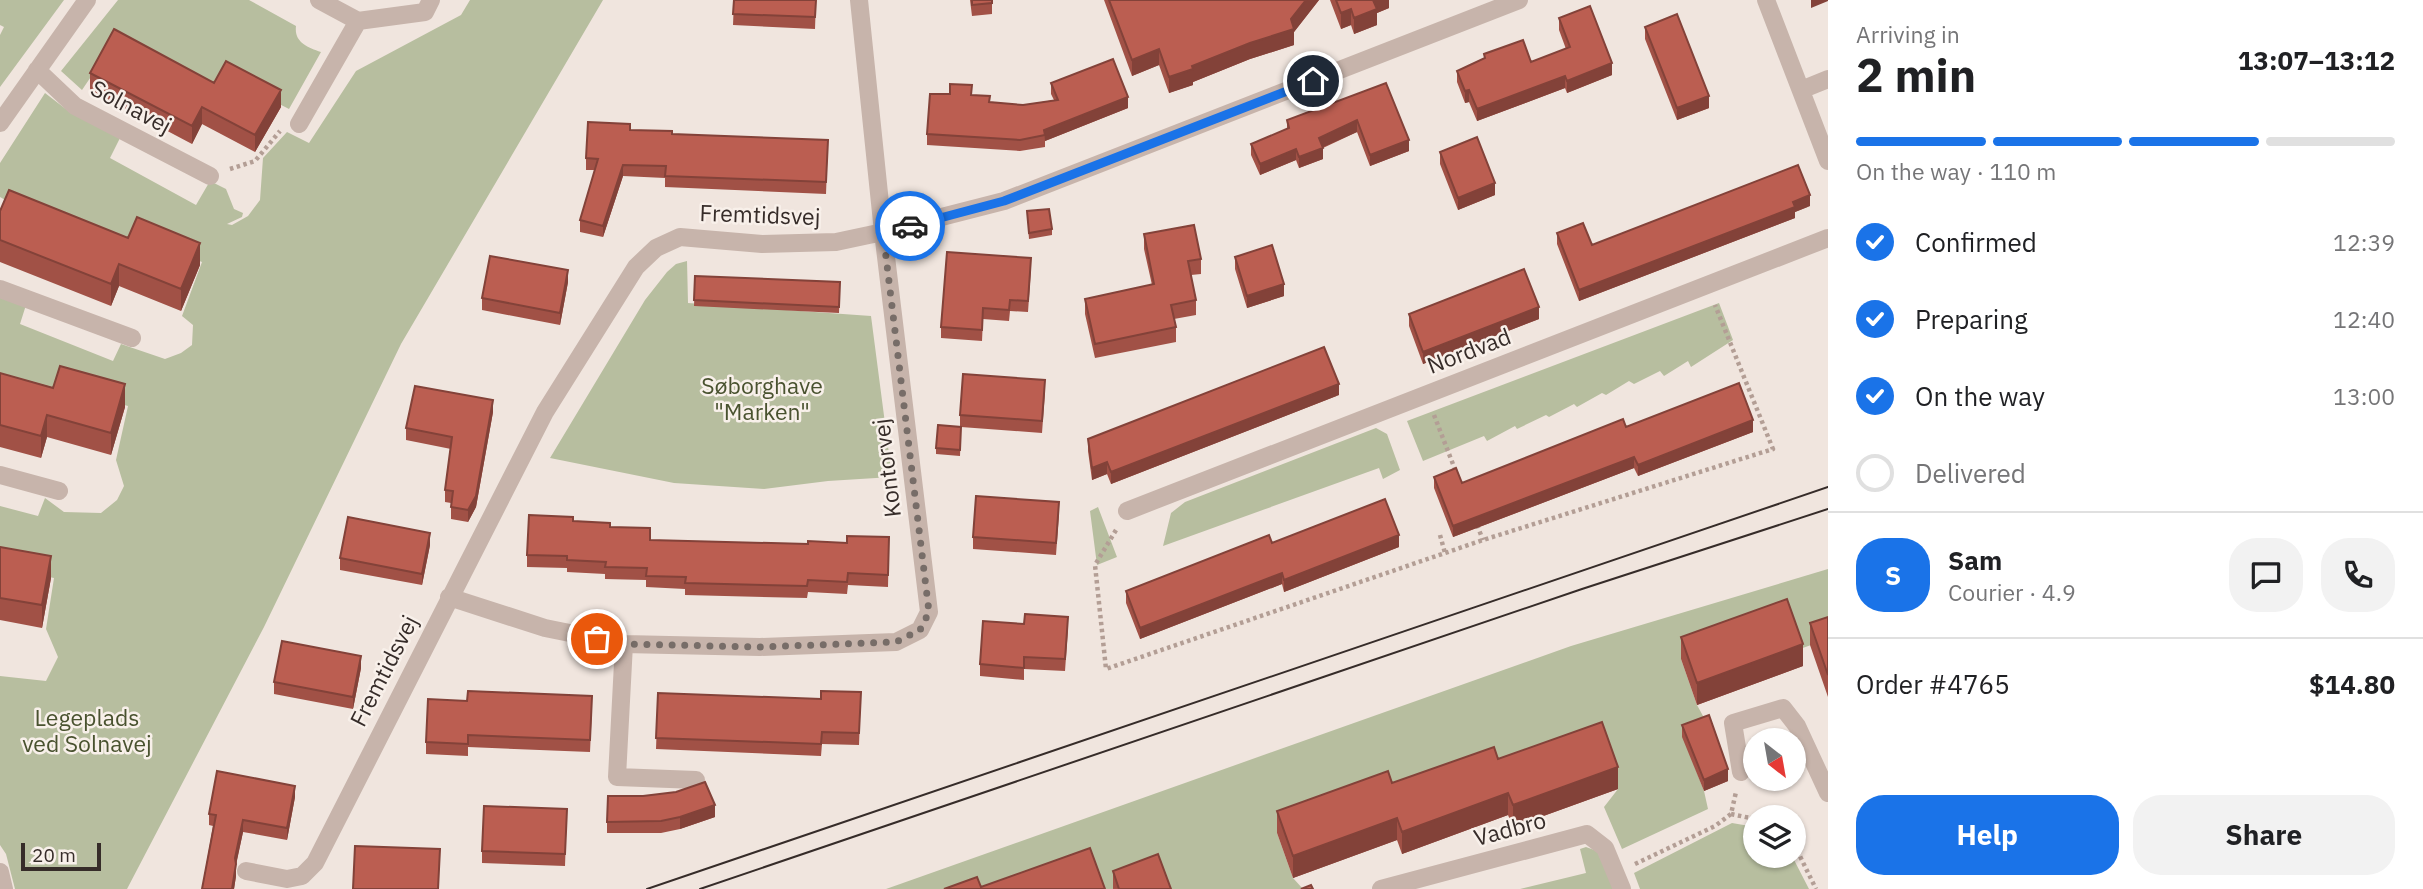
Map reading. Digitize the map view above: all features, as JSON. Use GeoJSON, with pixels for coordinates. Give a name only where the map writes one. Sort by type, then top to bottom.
{"type":"FeatureCollection","features":[{"type":"Feature","properties":{"kind":"street"},"geometry":{"type":"LineString","coordinates":[[1,119],[87,0]]}},
{"type":"Feature","properties":{"kind":"street"},"geometry":{"type":"LineString","coordinates":[[319,0],[358,20],[425,12],[431,0]]}},
{"type":"Feature","properties":{"kind":"street","name":"Kontorvej"},"geometry":{"type":"LineString","coordinates":[[449,597],[545,628],[624,644],[760,647],[896,642],[920,630],[929,612],[883,232],[859,0]]}},
{"type":"Feature","properties":{"kind":"street","name":"Fremtidsvej"},"geometry":{"type":"LineString","coordinates":[[246,871],[287,880],[302,876],[314,863],[545,412],[636,267],[656,248],[680,237],[762,244],[836,242],[1004,201],[1519,0]]}},
{"type":"Feature","properties":{"kind":"street"},"geometry":{"type":"LineString","coordinates":[[1766,0],[1828,161]]}},
{"type":"Feature","properties":{"kind":"street"},"geometry":{"type":"LineString","coordinates":[[299,124],[358,20]]}},
{"type":"Feature","properties":{"kind":"street","name":"Solnavej"},"geometry":{"type":"LineString","coordinates":[[37,69],[75,106],[210,176]]}},
{"type":"Feature","properties":{"kind":"street"},"geometry":{"type":"LineString","coordinates":[[1801,90],[1828,79]]}},
{"type":"Feature","properties":{"kind":"street","name":"Nordvad"},"geometry":{"type":"LineString","coordinates":[[1127,511],[1828,238]]}},
{"type":"Feature","properties":{"kind":"street"},"geometry":{"type":"LineString","coordinates":[[0,289],[132,338]]}},
{"type":"Feature","properties":{"kind":"street"},"geometry":{"type":"LineString","coordinates":[[0,475],[59,491]]}},
{"type":"Feature","properties":{"kind":"street"},"geometry":{"type":"LineString","coordinates":[[624,644],[617,776],[696,780]]}},
{"type":"Feature","properties":{"kind":"street"},"geometry":{"type":"LineString","coordinates":[[1741,772],[1733,723],[1783,708],[1797,726],[1828,793]]}},
{"type":"Feature","properties":{"kind":"street","name":"Vadbro"},"geometry":{"type":"LineString","coordinates":[[1381,889],[1587,834],[1605,848],[1619,881]]}},
{"type":"Feature","properties":{"kind":"street"},"geometry":{"type":"LineString","coordinates":[[0,872],[4,889]]}},
{"type":"Feature","properties":{"kind":"path"},"geometry":{"type":"LineString","coordinates":[[210,176],[255,161],[282,129],[299,124]]}},
{"type":"Feature","properties":{"kind":"path"},"geometry":{"type":"LineString","coordinates":[[1127,511],[1095,565],[1106,669],[1483,540],[1773,449],[1707,285]]}},
{"type":"Feature","properties":{"kind":"path"},"geometry":{"type":"LineString","coordinates":[[1426,394],[1459,479]]}},
{"type":"Feature","properties":{"kind":"path"},"geometry":{"type":"LineString","coordinates":[[1474,516],[1483,540]]}},
{"type":"Feature","properties":{"kind":"path"},"geometry":{"type":"LineString","coordinates":[[1440,535],[1445,553]]}},
{"type":"Feature","properties":{"kind":"path"},"geometry":{"type":"LineString","coordinates":[[1619,881],[1731,814],[1741,772]]}},
{"type":"Feature","properties":{"kind":"path"},"geometry":{"type":"LineString","coordinates":[[1731,814],[1743,816]]}},
{"type":"Feature","properties":{"kind":"path"},"geometry":{"type":"LineString","coordinates":[[1806,868],[1816,889]]}},
{"type":"Feature","properties":{"kind":"green space"},"geometry":{"type":"Polygon","coordinates":[[[0,0],[64,0],[0,87],[0,35],[4,27],[0,25],[0,0]]]}},
{"type":"Feature","properties":{"kind":"green space"},"geometry":{"type":"Polygon","coordinates":[[[118,0],[249,0],[296,26],[299,40],[321,52],[289,109],[225,76],[212,96],[113,44],[82,90],[61,71],[118,0]]]}},
{"type":"Feature","properties":{"kind":"green space","name":"Legeplads ved Solnavej"},"geometry":{"type":"Polygon","coordinates":[[[470,0],[603,0],[401,344],[264,627],[127,889],[15,889],[6,854],[0,845],[0,676],[46,681],[58,657],[46,629],[54,578],[0,567],[0,506],[38,516],[45,498],[64,512],[101,513],[117,500],[124,486],[116,460],[128,406],[57,387],[51,408],[0,394],[0,295],[26,305],[20,324],[113,361],[121,344],[165,359],[192,345],[193,325],[182,316],[202,262],[134,236],[127,257],[7,201],[0,197],[0,163],[45,93],[71,113],[120,138],[110,158],[196,205],[210,181],[226,189],[234,209],[243,213],[242,217],[227,224],[232,225],[248,216],[260,200],[263,158],[287,132],[309,143],[356,71],[461,15],[470,0]]]}},
{"type":"Feature","properties":{"kind":"green space","name":"Søborghave \"Marken\""},"geometry":{"type":"Polygon","coordinates":[[[687,261],[688,303],[871,316],[892,477],[764,489],[674,483],[550,458],[645,300],[667,272],[676,264],[687,261]]]}},
{"type":"Feature","properties":{"kind":"green space"},"geometry":{"type":"Polygon","coordinates":[[[1719,303],[1733,340],[1691,367],[1688,361],[1664,376],[1660,371],[1634,384],[1629,381],[1606,395],[1602,393],[1577,407],[1574,404],[1517,429],[1515,426],[1487,441],[1484,436],[1423,461],[1407,421],[1719,303]]]}},
{"type":"Feature","properties":{"kind":"green space"},"geometry":{"type":"Polygon","coordinates":[[[1376,428],[1387,434],[1400,470],[1383,479],[1379,468],[1163,546],[1171,513],[1185,502],[1376,428]]]}},
{"type":"Feature","properties":{"kind":"green space"},"geometry":{"type":"Polygon","coordinates":[[[1098,507],[1117,557],[1097,565],[1090,511],[1098,507]]]}},
{"type":"Feature","properties":{"kind":"green space"},"geometry":{"type":"Polygon","coordinates":[[[1828,569],[1828,639],[1797,650],[1681,659],[1697,705],[1709,727],[1683,737],[1704,791],[1708,809],[1622,849],[1604,807],[1618,789],[1387,793],[1277,833],[1293,878],[1303,889],[886,889],[1571,646],[1828,569]]]}},
{"type":"Feature","properties":{"kind":"green space"},"geometry":{"type":"Polygon","coordinates":[[[1732,823],[1743,825],[1743,868],[1798,868],[1809,889],[1640,889],[1634,873],[1732,823]]]}},
{"type":"Feature","properties":{"kind":"green space"},"geometry":{"type":"Polygon","coordinates":[[[1586,847],[1597,851],[1614,889],[1520,889],[1586,873],[1580,849],[1586,847]]]}},
{"type":"Feature","properties":{"kind":"building"},"geometry":{"type":"Polygon","coordinates":[[[734,0],[816,0],[815,17],[733,14],[734,0]]]}},
{"type":"Feature","properties":{"kind":"building"},"geometry":{"type":"Polygon","coordinates":[[[972,0],[992,0],[992,3],[972,5],[972,0]]]}},
{"type":"Feature","properties":{"kind":"building"},"geometry":{"type":"Polygon","coordinates":[[[1109,0],[1306,0],[1291,19],[1294,29],[1250,43],[1169,77],[1159,49],[1132,60],[1109,0]]]}},
{"type":"Feature","properties":{"kind":"building"},"geometry":{"type":"Polygon","coordinates":[[[1336,0],[1373,0],[1377,9],[1354,18],[1351,9],[1341,13],[1336,0]]]}},
{"type":"Feature","properties":{"kind":"building"},"geometry":{"type":"Polygon","coordinates":[[[1590,6],[1612,63],[1567,81],[1565,76],[1477,109],[1469,90],[1465,91],[1457,71],[1485,58],[1484,54],[1523,40],[1531,62],[1570,47],[1559,18],[1590,6]]]}},
{"type":"Feature","properties":{"kind":"building"},"geometry":{"type":"Polygon","coordinates":[[[1677,14],[1709,96],[1677,108],[1645,27],[1677,14]]]}},
{"type":"Feature","properties":{"kind":"building"},"geometry":{"type":"Polygon","coordinates":[[[114,29],[214,83],[226,61],[281,90],[255,135],[202,107],[192,126],[90,73],[114,29]]]}},
{"type":"Feature","properties":{"kind":"building"},"geometry":{"type":"Polygon","coordinates":[[[1113,59],[1128,97],[1044,130],[1045,135],[1020,140],[927,134],[930,94],[950,94],[950,84],[972,85],[971,95],[990,96],[989,102],[1023,105],[1058,100],[1051,83],[1113,59]]]}},
{"type":"Feature","properties":{"kind":"building"},"geometry":{"type":"Polygon","coordinates":[[[1386,83],[1409,140],[1370,155],[1357,120],[1319,138],[1323,148],[1299,157],[1296,149],[1260,164],[1251,144],[1289,128],[1287,120],[1386,83]]]}},
{"type":"Feature","properties":{"kind":"building"},"geometry":{"type":"Polygon","coordinates":[[[588,122],[630,124],[630,130],[672,131],[672,134],[828,140],[826,182],[665,176],[666,166],[623,165],[603,226],[580,220],[598,159],[586,158],[588,122]]]}},
{"type":"Feature","properties":{"kind":"building"},"geometry":{"type":"Polygon","coordinates":[[[1477,137],[1495,183],[1458,198],[1440,152],[1477,137]]]}},
{"type":"Feature","properties":{"kind":"building"},"geometry":{"type":"Polygon","coordinates":[[[1798,165],[1810,195],[1793,202],[1795,207],[1579,290],[1557,233],[1583,223],[1592,245],[1798,165]]]}},
{"type":"Feature","properties":{"kind":"building"},"geometry":{"type":"Polygon","coordinates":[[[9,190],[128,238],[137,217],[200,243],[181,289],[119,264],[111,284],[0,240],[0,211],[9,190]]]}},
{"type":"Feature","properties":{"kind":"building"},"geometry":{"type":"Polygon","coordinates":[[[1049,209],[1052,229],[1029,233],[1027,211],[1049,209]]]}},
{"type":"Feature","properties":{"kind":"building"},"geometry":{"type":"Polygon","coordinates":[[[1194,225],[1201,259],[1188,261],[1196,300],[1171,305],[1176,327],[1095,344],[1085,299],[1154,284],[1144,234],[1194,225]]]}},
{"type":"Feature","properties":{"kind":"building"},"geometry":{"type":"Polygon","coordinates":[[[1272,245],[1284,284],[1247,296],[1235,257],[1272,245]]]}},
{"type":"Feature","properties":{"kind":"building"},"geometry":{"type":"Polygon","coordinates":[[[947,252],[1031,258],[1028,301],[1010,300],[1009,310],[983,308],[982,330],[941,327],[947,252]]]}},
{"type":"Feature","properties":{"kind":"building"},"geometry":{"type":"Polygon","coordinates":[[[490,256],[568,270],[560,313],[482,298],[490,256]]]}},
{"type":"Feature","properties":{"kind":"building"},"geometry":{"type":"Polygon","coordinates":[[[1524,269],[1539,307],[1423,352],[1409,314],[1524,269]]]}},
{"type":"Feature","properties":{"kind":"building"},"geometry":{"type":"Polygon","coordinates":[[[695,276],[840,282],[839,307],[694,300],[695,276]]]}},
{"type":"Feature","properties":{"kind":"building"},"geometry":{"type":"Polygon","coordinates":[[[1324,347],[1339,384],[1111,472],[1107,462],[1092,468],[1088,439],[1324,347]]]}},
{"type":"Feature","properties":{"kind":"building"},"geometry":{"type":"Polygon","coordinates":[[[60,366],[125,384],[111,433],[47,415],[41,436],[0,425],[0,373],[53,388],[60,366]]]}},
{"type":"Feature","properties":{"kind":"building"},"geometry":{"type":"Polygon","coordinates":[[[963,374],[1045,380],[1042,421],[960,415],[963,374]]]}},
{"type":"Feature","properties":{"kind":"building"},"geometry":{"type":"Polygon","coordinates":[[[1739,383],[1753,420],[1638,465],[1634,457],[1453,526],[1434,477],[1456,468],[1462,483],[1623,419],[1626,427],[1739,383]]]}},
{"type":"Feature","properties":{"kind":"building"},"geometry":{"type":"Polygon","coordinates":[[[415,386],[493,400],[476,496],[468,510],[451,507],[453,491],[445,490],[452,437],[406,428],[415,386]]]}},
{"type":"Feature","properties":{"kind":"building"},"geometry":{"type":"Polygon","coordinates":[[[938,425],[961,427],[960,450],[936,448],[938,425]]]}},
{"type":"Feature","properties":{"kind":"building"},"geometry":{"type":"Polygon","coordinates":[[[976,496],[1059,502],[1056,543],[973,537],[976,496]]]}},
{"type":"Feature","properties":{"kind":"building"},"geometry":{"type":"Polygon","coordinates":[[[1385,499],[1399,535],[1284,580],[1282,573],[1140,628],[1126,591],[1269,535],[1272,543],[1385,499]]]}},
{"type":"Feature","properties":{"kind":"building"},"geometry":{"type":"Polygon","coordinates":[[[529,515],[573,517],[573,521],[610,523],[610,527],[650,528],[650,540],[808,544],[808,541],[847,543],[847,536],[889,537],[888,575],[848,573],[847,582],[808,580],[807,586],[685,583],[686,577],[646,576],[647,568],[605,567],[606,562],[567,560],[567,556],[527,555],[529,515]]]}},
{"type":"Feature","properties":{"kind":"building"},"geometry":{"type":"Polygon","coordinates":[[[348,517],[430,533],[422,574],[340,558],[348,517]]]}},
{"type":"Feature","properties":{"kind":"building"},"geometry":{"type":"Polygon","coordinates":[[[0,547],[51,556],[42,605],[0,598],[0,547]]]}},
{"type":"Feature","properties":{"kind":"building"},"geometry":{"type":"Polygon","coordinates":[[[1787,599],[1803,644],[1697,683],[1681,637],[1787,599]]]}},
{"type":"Feature","properties":{"kind":"building"},"geometry":{"type":"Polygon","coordinates":[[[1025,614],[1068,617],[1065,659],[1024,657],[1024,668],[980,664],[983,621],[1024,624],[1025,614]]]}},
{"type":"Feature","properties":{"kind":"building"},"geometry":{"type":"Polygon","coordinates":[[[1828,617],[1828,675],[1810,623],[1828,617]]]}},
{"type":"Feature","properties":{"kind":"building"},"geometry":{"type":"Polygon","coordinates":[[[282,641],[361,656],[353,697],[274,682],[282,641]]]}},
{"type":"Feature","properties":{"kind":"building"},"geometry":{"type":"Polygon","coordinates":[[[468,691],[592,696],[590,740],[468,735],[468,744],[426,742],[428,699],[467,701],[468,691]]]}},
{"type":"Feature","properties":{"kind":"building"},"geometry":{"type":"Polygon","coordinates":[[[821,691],[861,692],[859,733],[822,732],[821,744],[656,738],[658,693],[821,699],[821,691]]]}},
{"type":"Feature","properties":{"kind":"building"},"geometry":{"type":"Polygon","coordinates":[[[1709,715],[1728,769],[1704,780],[1682,725],[1709,715]]]}},
{"type":"Feature","properties":{"kind":"building"},"geometry":{"type":"Polygon","coordinates":[[[1602,722],[1618,767],[1513,805],[1508,793],[1402,832],[1397,818],[1293,856],[1277,811],[1388,771],[1392,783],[1494,747],[1498,759],[1602,722]]]}},
{"type":"Feature","properties":{"kind":"building"},"geometry":{"type":"Polygon","coordinates":[[[217,771],[295,786],[287,828],[243,820],[232,889],[202,889],[216,815],[209,814],[217,771]]]}},
{"type":"Feature","properties":{"kind":"building"},"geometry":{"type":"Polygon","coordinates":[[[705,782],[715,805],[661,821],[607,822],[608,796],[676,792],[705,782]]]}},
{"type":"Feature","properties":{"kind":"building"},"geometry":{"type":"Polygon","coordinates":[[[484,806],[567,809],[565,854],[482,851],[484,806]]]}},
{"type":"Feature","properties":{"kind":"building"},"geometry":{"type":"Polygon","coordinates":[[[355,846],[440,849],[438,889],[353,889],[355,846]]]}},
{"type":"Feature","properties":{"kind":"building"},"geometry":{"type":"Polygon","coordinates":[[[1090,848],[1105,889],[944,889],[977,877],[981,887],[1090,848]]]}},
{"type":"Feature","properties":{"kind":"building"},"geometry":{"type":"Polygon","coordinates":[[[1158,854],[1171,889],[1119,889],[1113,871],[1158,854]]]}},
{"type":"Feature","properties":{"kind":"tram line"},"geometry":{"type":"LineString","coordinates":[[647,889],[1828,487]]}},
{"type":"Feature","properties":{"kind":"tram line"},"geometry":{"type":"LineString","coordinates":[[700,889],[1582,589],[1828,509]]}},
{"type":"Feature","properties":{"kind":"way so far"},"geometry":{"type":"LineString","coordinates":[[597,639],[624,644],[760,647],[896,642],[920,630],[929,612],[883,232],[910,226]]}},
{"type":"Feature","properties":{"kind":"route"},"geometry":{"type":"LineString","coordinates":[[910,226],[1004,201],[1313,81]]}}]}
